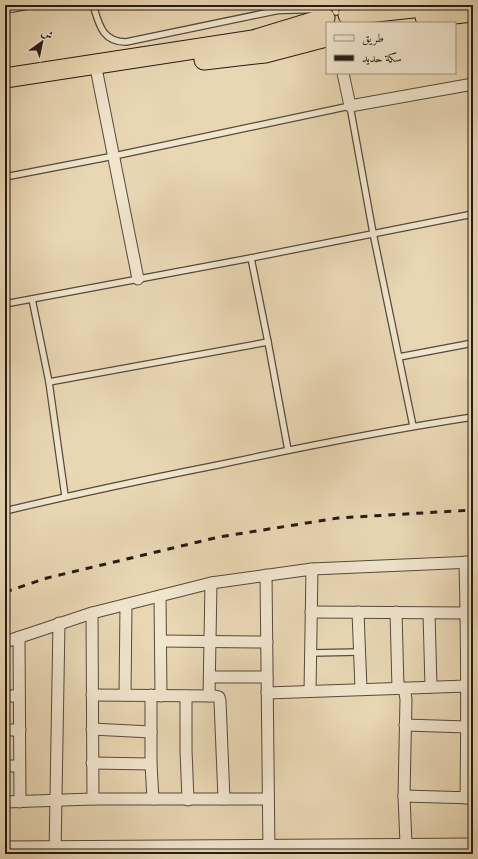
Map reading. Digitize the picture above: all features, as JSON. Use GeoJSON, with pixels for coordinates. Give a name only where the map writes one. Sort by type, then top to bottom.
{"type":"FeatureCollection","features":[{"type":"Feature","properties":{"kind":"highway"},"geometry":{"type":"LineString","coordinates":[[5,78],[253,40],[337,13],[441,5]]}},
{"type":"Feature","properties":{"kind":"highway"},"geometry":{"type":"LineString","coordinates":[[399,22],[427,16],[473,12]]}},
{"type":"Feature","properties":{"kind":"highway"},"geometry":{"type":"LineString","coordinates":[[328,22],[337,13]]}},
{"type":"Feature","properties":{"kind":"highway"},"geometry":{"type":"LineString","coordinates":[[5,89],[97,73],[265,52],[326,38],[322,28],[326,24]]}},
{"type":"Feature","properties":{"kind":"street"},"geometry":{"type":"LineString","coordinates":[[97,73],[138,278]]}},
{"type":"Feature","properties":{"kind":"street"},"geometry":{"type":"LineString","coordinates":[[343,74],[350,106],[473,84]]}},
{"type":"Feature","properties":{"kind":"street"},"geometry":{"type":"LineString","coordinates":[[5,642],[92,613],[211,583],[312,569],[469,562],[466,613],[469,656],[466,727],[470,798],[404,796]]}},
{"type":"Feature","properties":{"kind":"street"},"geometry":{"type":"LineString","coordinates":[[310,691],[312,569]]}},
{"type":"Feature","properties":{"kind":"street"},"geometry":{"type":"LineString","coordinates":[[266,575],[269,849]]}},
{"type":"Feature","properties":{"kind":"street"},"geometry":{"type":"LineString","coordinates":[[209,696],[211,583]]}},
{"type":"Feature","properties":{"kind":"street"},"geometry":{"type":"LineString","coordinates":[[153,799],[151,732],[161,641],[160,596]]}},
{"type":"Feature","properties":{"kind":"street"},"geometry":{"type":"LineString","coordinates":[[124,695],[126,605]]}},
{"type":"Feature","properties":{"kind":"street"},"geometry":{"type":"LineString","coordinates":[[311,612],[466,613]]}},
{"type":"Feature","properties":{"kind":"street"},"geometry":{"type":"LineString","coordinates":[[358,612],[361,689]]}},
{"type":"Feature","properties":{"kind":"street"},"geometry":{"type":"LineString","coordinates":[[396,612],[405,725],[404,796],[406,844]]}},
{"type":"Feature","properties":{"kind":"street"},"geometry":{"type":"LineString","coordinates":[[92,613],[93,800]]}},
{"type":"Feature","properties":{"kind":"street"},"geometry":{"type":"LineString","coordinates":[[430,613],[431,687]]}},
{"type":"Feature","properties":{"kind":"street"},"geometry":{"type":"LineString","coordinates":[[55,850],[59,623]]}},
{"type":"Feature","properties":{"kind":"street"},"geometry":{"type":"LineString","coordinates":[[19,637],[20,802]]}},
{"type":"Feature","properties":{"kind":"street"},"geometry":{"type":"LineString","coordinates":[[161,641],[267,642]]}},
{"type":"Feature","properties":{"kind":"street"},"geometry":{"type":"LineString","coordinates":[[210,677],[267,677]]}},
{"type":"Feature","properties":{"kind":"street"},"geometry":{"type":"LineString","coordinates":[[267,693],[467,686]]}},
{"type":"Feature","properties":{"kind":"street"},"geometry":{"type":"LineString","coordinates":[[92,695],[219,697],[224,799]]}},
{"type":"Feature","properties":{"kind":"street"},"geometry":{"type":"LineString","coordinates":[[5,696],[19,696]]}},
{"type":"Feature","properties":{"kind":"street"},"geometry":{"type":"LineString","coordinates":[[186,696],[188,800]]}},
{"type":"Feature","properties":{"kind":"street"},"geometry":{"type":"LineString","coordinates":[[405,725],[466,727]]}},
{"type":"Feature","properties":{"kind":"street"},"geometry":{"type":"LineString","coordinates":[[92,729],[151,732]]}},
{"type":"Feature","properties":{"kind":"street"},"geometry":{"type":"LineString","coordinates":[[5,730],[20,730]]}},
{"type":"Feature","properties":{"kind":"street"},"geometry":{"type":"LineString","coordinates":[[92,763],[151,764]]}},
{"type":"Feature","properties":{"kind":"street"},"geometry":{"type":"LineString","coordinates":[[5,766],[19,766]]}},
{"type":"Feature","properties":{"kind":"street"},"geometry":{"type":"LineString","coordinates":[[5,802],[153,799],[268,799]]}},
{"type":"Feature","properties":{"kind":"street"},"geometry":{"type":"LineString","coordinates":[[5,847],[55,850],[312,849],[406,844],[473,844]]}},
{"type":"Feature","properties":{"kind":"lane"},"geometry":{"type":"LineString","coordinates":[[5,8],[12,9],[32,5]]}},
{"type":"Feature","properties":{"kind":"lane"},"geometry":{"type":"LineString","coordinates":[[93,5],[100,27],[104,32],[112,39],[126,42],[286,9],[316,9],[337,13]]}},
{"type":"Feature","properties":{"kind":"lane"},"geometry":{"type":"LineString","coordinates":[[5,177],[114,156],[350,106],[373,233],[413,426]]}},
{"type":"Feature","properties":{"kind":"lane"},"geometry":{"type":"LineString","coordinates":[[5,304],[251,258],[473,214]]}},
{"type":"Feature","properties":{"kind":"lane"},"geometry":{"type":"LineString","coordinates":[[251,258],[288,450]]}},
{"type":"Feature","properties":{"kind":"lane"},"geometry":{"type":"LineString","coordinates":[[32,299],[49,382],[65,496]]}},
{"type":"Feature","properties":{"kind":"lane"},"geometry":{"type":"LineString","coordinates":[[49,382],[268,342]]}},
{"type":"Feature","properties":{"kind":"lane"},"geometry":{"type":"LineString","coordinates":[[399,357],[473,343]]}},
{"type":"Feature","properties":{"kind":"lane"},"geometry":{"type":"LineString","coordinates":[[5,511],[65,496],[288,450],[413,426],[473,418]]}},
{"type":"Feature","properties":{"kind":"lane"},"geometry":{"type":"LineString","coordinates":[[310,653],[360,652]]}},
{"type":"Feature","properties":{"kind":"railway"},"geometry":{"type":"LineString","coordinates":[[5,592],[47,578],[219,537],[338,518],[473,510]]}}]}
